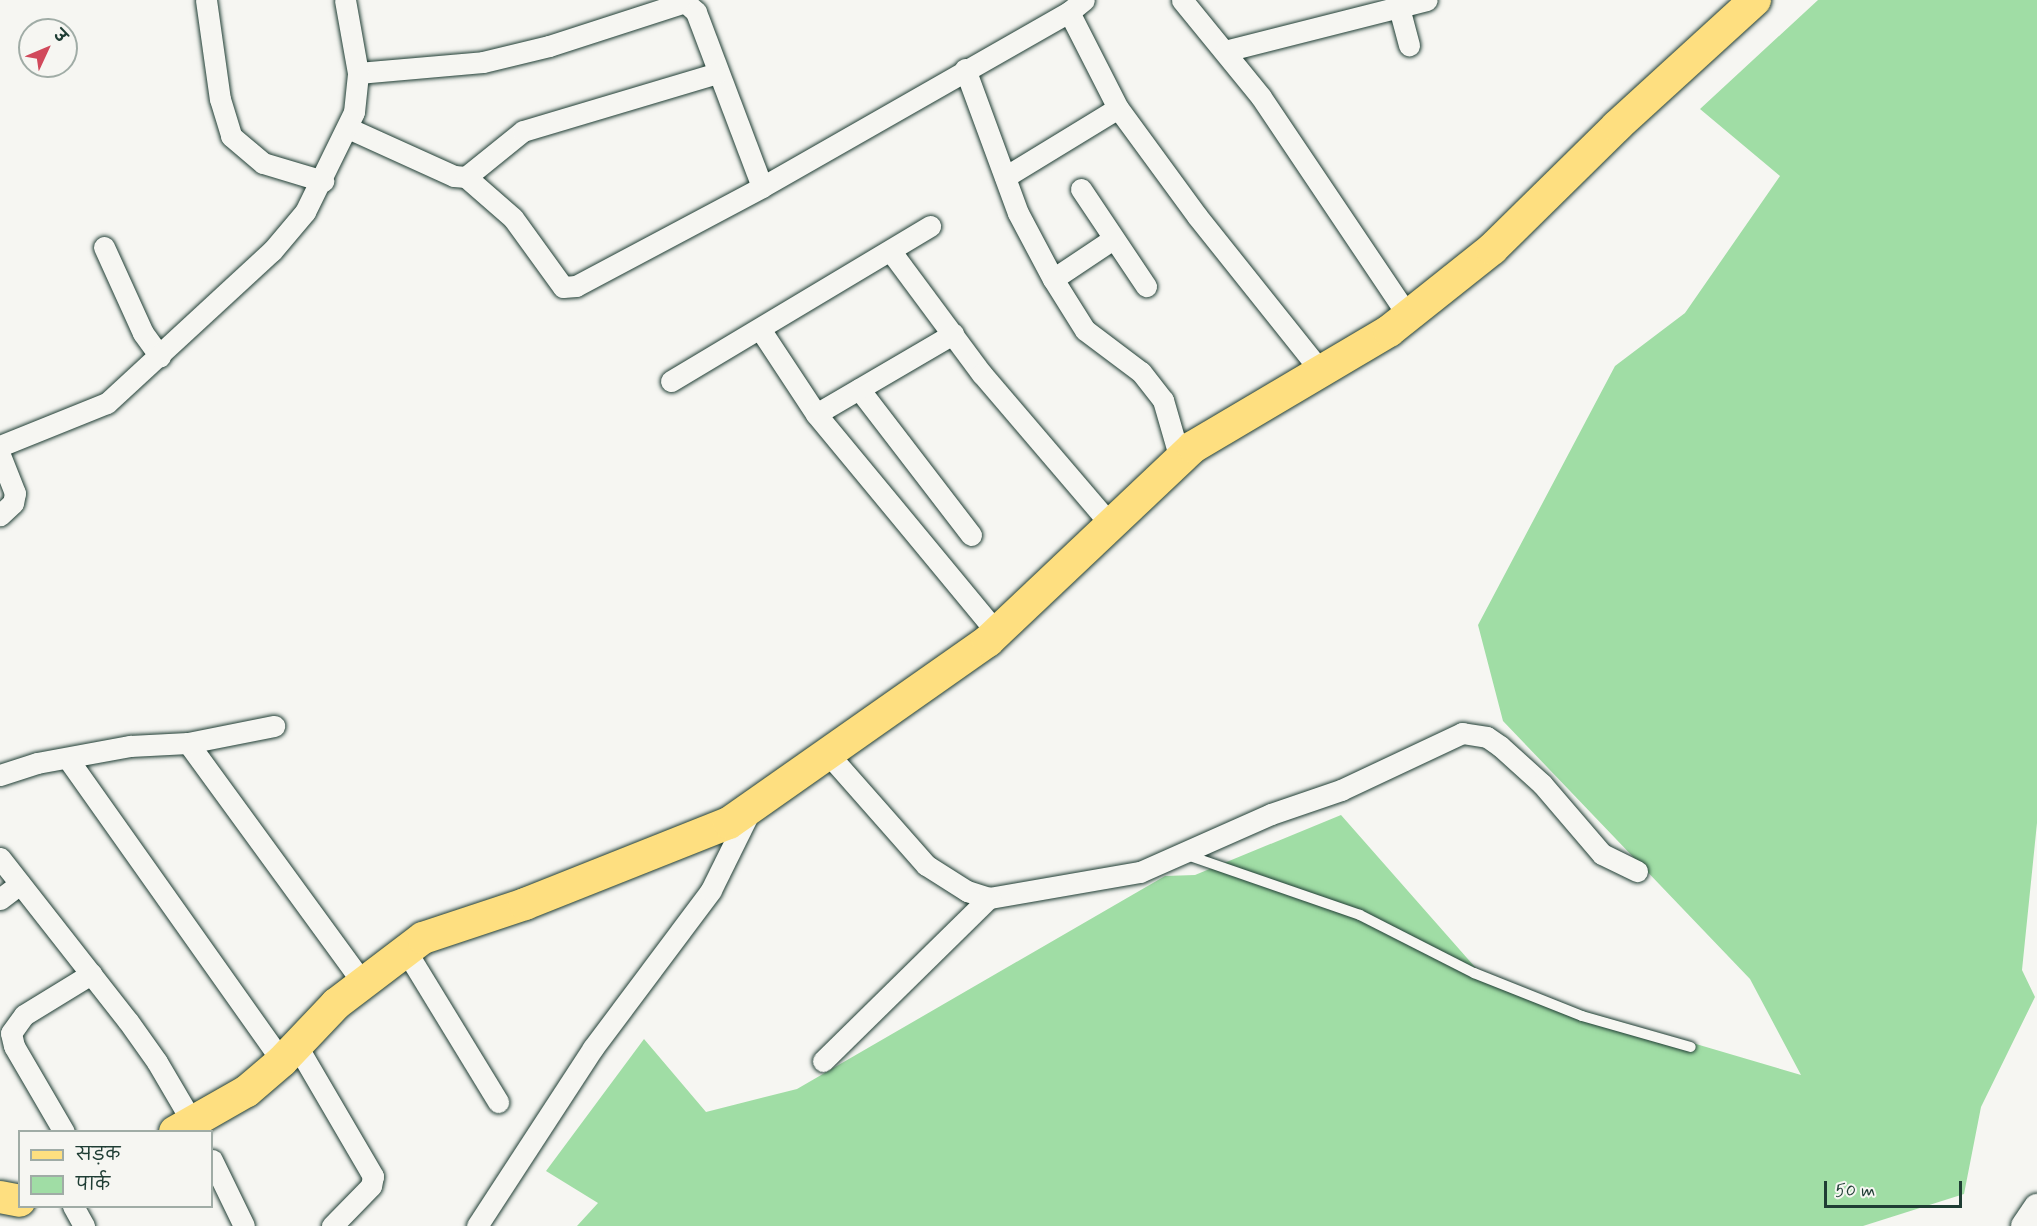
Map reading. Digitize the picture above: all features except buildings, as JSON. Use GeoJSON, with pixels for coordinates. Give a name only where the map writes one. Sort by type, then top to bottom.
{"type":"FeatureCollection","features":[{"type":"Feature","properties":{"kind":"main road"},"geometry":{"type":"LineString","coordinates":[[189,1129],[247,1091],[289,1053],[336,1004],[423,938],[525,904],[729,823],[751,811],[829,755],[997,633],[1193,447],[1408,316],[1492,249],[1617,126],[1755,0]]}},
{"type":"Feature","properties":{"kind":"street"},"geometry":{"type":"LineString","coordinates":[[206,0],[220,99],[231,136],[263,164],[323,181]]}},
{"type":"Feature","properties":{"kind":"street"},"geometry":{"type":"LineString","coordinates":[[0,446],[107,404],[272,251],[305,212],[323,181],[348,128],[356,104],[358,73],[345,0]]}},
{"type":"Feature","properties":{"kind":"street"},"geometry":{"type":"LineString","coordinates":[[1182,0],[1226,51],[1408,316]]}},
{"type":"Feature","properties":{"kind":"street"},"geometry":{"type":"LineString","coordinates":[[1226,51],[1398,4],[1427,0]]}},
{"type":"Feature","properties":{"kind":"street"},"geometry":{"type":"LineString","coordinates":[[358,73],[483,62],[549,46],[685,2],[696,12],[717,73],[762,187]]}},
{"type":"Feature","properties":{"kind":"street"},"geometry":{"type":"LineString","coordinates":[[1398,4],[1409,45]]}},
{"type":"Feature","properties":{"kind":"street"},"geometry":{"type":"LineString","coordinates":[[348,128],[453,176],[466,177],[513,218],[557,279],[569,288],[762,187],[1076,6],[1118,108],[1197,216],[1320,370]]}},
{"type":"Feature","properties":{"kind":"street"},"geometry":{"type":"LineString","coordinates":[[965,69],[1018,213],[1053,279],[1085,330],[1129,362],[1164,400],[1180,459]]}},
{"type":"Feature","properties":{"kind":"street"},"geometry":{"type":"LineString","coordinates":[[466,177],[523,131],[717,73]]}},
{"type":"Feature","properties":{"kind":"street"},"geometry":{"type":"LineString","coordinates":[[1005,177],[1118,108]]}},
{"type":"Feature","properties":{"kind":"street"},"geometry":{"type":"LineString","coordinates":[[1081,189],[1146,286]]}},
{"type":"Feature","properties":{"kind":"street"},"geometry":{"type":"LineString","coordinates":[[671,381],[892,253],[930,226]]}},
{"type":"Feature","properties":{"kind":"street"},"geometry":{"type":"LineString","coordinates":[[1053,279],[1113,239]]}},
{"type":"Feature","properties":{"kind":"street"},"geometry":{"type":"LineString","coordinates":[[104,247],[143,333],[160,356]]}},
{"type":"Feature","properties":{"kind":"street"},"geometry":{"type":"LineString","coordinates":[[892,253],[953,334],[1111,525]]}},
{"type":"Feature","properties":{"kind":"street"},"geometry":{"type":"LineString","coordinates":[[760,329],[816,414],[997,633]]}},
{"type":"Feature","properties":{"kind":"street"},"geometry":{"type":"LineString","coordinates":[[816,414],[953,334]]}},
{"type":"Feature","properties":{"kind":"street"},"geometry":{"type":"LineString","coordinates":[[859,389],[971,535]]}},
{"type":"Feature","properties":{"kind":"street"},"geometry":{"type":"LineString","coordinates":[[0,455],[15,493],[13,503],[0,515]]}},
{"type":"Feature","properties":{"kind":"street"},"geometry":{"type":"LineString","coordinates":[[0,775],[130,746],[188,743],[274,726]]}},
{"type":"Feature","properties":{"kind":"street"},"geometry":{"type":"LineString","coordinates":[[829,755],[926,865],[967,891],[989,898],[1116,879],[1184,854],[1271,814],[1341,790],[1444,740],[1476,733],[1488,737],[1527,770],[1602,854],[1637,871]]}},
{"type":"Feature","properties":{"kind":"street"},"geometry":{"type":"LineString","coordinates":[[188,743],[363,983]]}},
{"type":"Feature","properties":{"kind":"street"},"geometry":{"type":"LineString","coordinates":[[68,759],[289,1053],[373,1176],[364,1195],[332,1226]]}},
{"type":"Feature","properties":{"kind":"street"},"geometry":{"type":"LineString","coordinates":[[477,1226],[593,1048],[711,890],[751,811]]}},
{"type":"Feature","properties":{"kind":"street"},"geometry":{"type":"LineString","coordinates":[[0,858],[157,1062],[189,1129]]}},
{"type":"Feature","properties":{"kind":"street"},"geometry":{"type":"LineString","coordinates":[[0,899],[20,884]]}},
{"type":"Feature","properties":{"kind":"street"},"geometry":{"type":"LineString","coordinates":[[823,1061],[989,898]]}},
{"type":"Feature","properties":{"kind":"street"},"geometry":{"type":"LineString","coordinates":[[406,951],[498,1102]]}},
{"type":"Feature","properties":{"kind":"street"},"geometry":{"type":"LineString","coordinates":[[63,1130],[14,1046],[11,1033],[24,1015],[91,974]]}},
{"type":"Feature","properties":{"kind":"street"},"geometry":{"type":"LineString","coordinates":[[213,1162],[244,1226]]}},
{"type":"Feature","properties":{"kind":"street"},"geometry":{"type":"LineString","coordinates":[[2024,1226],[2037,1207]]}},
{"type":"Feature","properties":{"kind":"street"},"geometry":{"type":"LineString","coordinates":[[74,1208],[84,1226]]}},
{"type":"Feature","properties":{"kind":"lane"},"geometry":{"type":"LineString","coordinates":[[1184,854],[1360,915],[1473,973],[1582,1016],[1691,1047]]}},
{"type":"Feature","properties":{"kind":"green space"},"geometry":{"type":"Polygon","coordinates":[[[1818,0],[2037,0],[2037,823],[2022,970],[2035,997],[1981,1107],[1964,1194],[1863,1226],[577,1226],[598,1203],[546,1171],[644,1039],[706,1112],[797,1089],[1165,876],[1195,875],[1341,815],[1489,983],[1801,1075],[1750,979],[1503,721],[1478,625],[1615,366],[1685,313],[1780,176],[1700,109],[1818,0]]]}}]}
